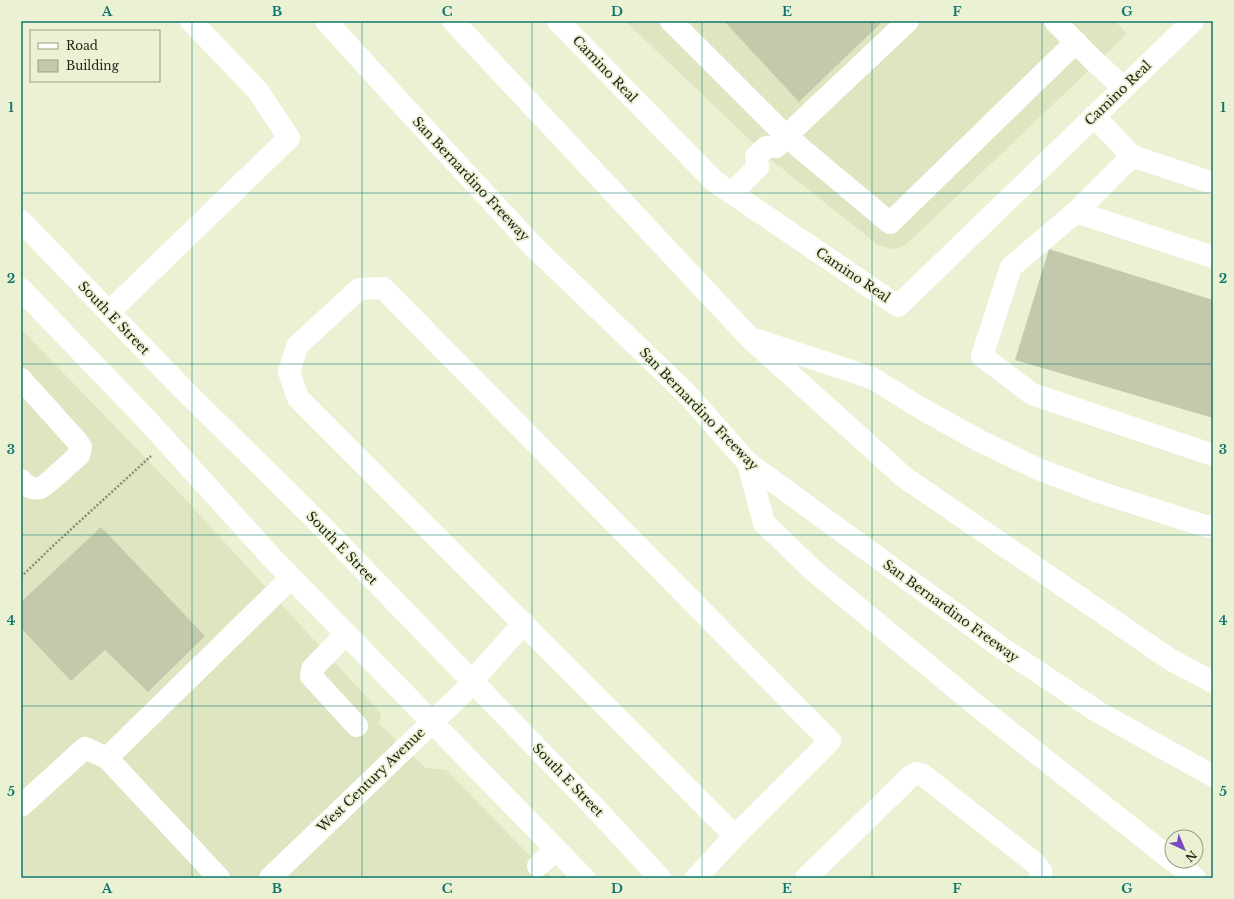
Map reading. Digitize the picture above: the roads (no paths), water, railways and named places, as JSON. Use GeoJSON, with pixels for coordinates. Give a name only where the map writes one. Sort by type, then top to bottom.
{"type":"FeatureCollection","features":[{"type":"Feature","properties":{"kind":"main road"},"geometry":{"type":"LineString","coordinates":[[109,312],[289,138],[258,91],[191,21]]}},
{"type":"Feature","properties":{"kind":"main road","name":"San Bernardino Freeway"},"geometry":{"type":"LineString","coordinates":[[326,21],[533,246],[686,393],[748,463],[1002,648],[1098,712],[1213,776]]}},
{"type":"Feature","properties":{"kind":"main road"},"geometry":{"type":"LineString","coordinates":[[453,21],[750,338],[904,477],[1171,660],[1213,682]]}},
{"type":"Feature","properties":{"kind":"main road","name":"Camino Real"},"geometry":{"type":"LineString","coordinates":[[558,21],[714,181],[898,306],[1193,21]]}},
{"type":"Feature","properties":{"kind":"main road"},"geometry":{"type":"LineString","coordinates":[[671,21],[781,141],[890,223],[1076,42]]}},
{"type":"Feature","properties":{"kind":"main road"},"geometry":{"type":"LineString","coordinates":[[732,193],[758,167],[767,169],[778,156],[781,141],[908,21]]}},
{"type":"Feature","properties":{"kind":"main road"},"geometry":{"type":"LineString","coordinates":[[1055,21],[1092,59],[1124,88]]}},
{"type":"Feature","properties":{"kind":"main road"},"geometry":{"type":"LineString","coordinates":[[1094,116],[1132,156],[1213,183]]}},
{"type":"Feature","properties":{"kind":"main road"},"geometry":{"type":"LineString","coordinates":[[1132,156],[1076,212],[1011,267],[982,356],[1032,394],[1213,455]]}},
{"type":"Feature","properties":{"kind":"main road"},"geometry":{"type":"LineString","coordinates":[[1076,212],[1213,256]]}},
{"type":"Feature","properties":{"kind":"main road","name":"South E Street"},"geometry":{"type":"LineString","coordinates":[[21,221],[183,389],[315,519],[596,809],[660,878]]}},
{"type":"Feature","properties":{"kind":"main road"},"geometry":{"type":"LineString","coordinates":[[696,878],[735,836],[830,741],[383,288],[359,288],[298,346],[289,372],[298,398],[735,836]]}},
{"type":"Feature","properties":{"kind":"main road"},"geometry":{"type":"LineString","coordinates":[[21,289],[167,441],[291,578],[584,878]]}},
{"type":"Feature","properties":{"kind":"main road"},"geometry":{"type":"LineString","coordinates":[[750,338],[872,378],[922,409],[980,441],[1038,468],[1096,491],[1202,525],[1213,527]]}},
{"type":"Feature","properties":{"kind":"main road"},"geometry":{"type":"LineString","coordinates":[[21,379],[81,447],[79,455],[42,488],[32,489],[21,480]]}},
{"type":"Feature","properties":{"kind":"main road"},"geometry":{"type":"LineString","coordinates":[[748,463],[764,523],[815,572],[981,709],[1164,853]]}},
{"type":"Feature","properties":{"kind":"main road"},"geometry":{"type":"LineString","coordinates":[[107,758],[291,578]]}},
{"type":"Feature","properties":{"kind":"main road","name":"West Century Avenue"},"geometry":{"type":"LineString","coordinates":[[270,878],[473,683],[481,671],[524,624]]}},
{"type":"Feature","properties":{"kind":"main road"},"geometry":{"type":"LineString","coordinates":[[346,634],[312,669],[311,676],[357,726]]}},
{"type":"Feature","properties":{"kind":"main road"},"geometry":{"type":"LineString","coordinates":[[21,806],[85,748],[107,758],[219,878]]}},
{"type":"Feature","properties":{"kind":"main road"},"geometry":{"type":"LineString","coordinates":[[806,878],[912,775],[917,773],[923,776],[1035,863],[1041,871],[1040,878]]}},
{"type":"Feature","properties":{"kind":"main road"},"geometry":{"type":"LineString","coordinates":[[538,866],[555,850]]}},
{"type":"Feature","properties":{"kind":"main road"},"geometry":{"type":"LineString","coordinates":[[1184,869],[1195,878]]}}]}
